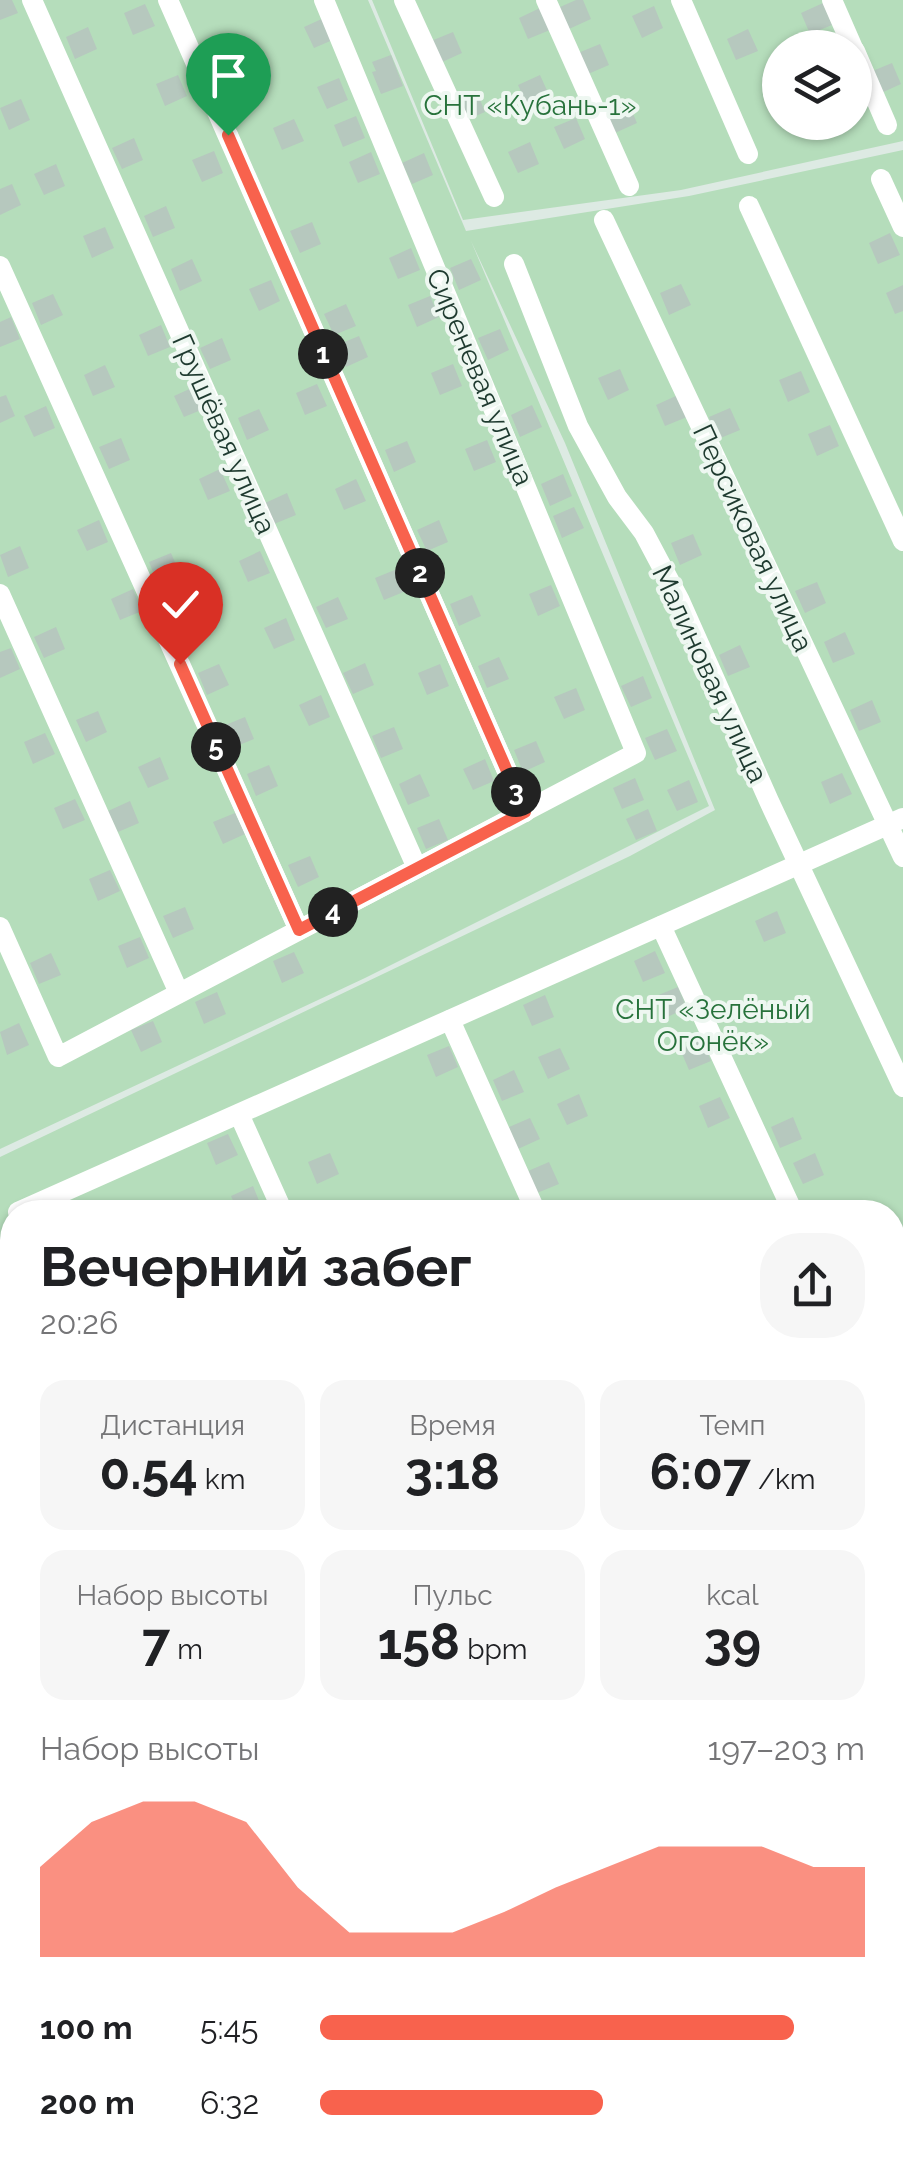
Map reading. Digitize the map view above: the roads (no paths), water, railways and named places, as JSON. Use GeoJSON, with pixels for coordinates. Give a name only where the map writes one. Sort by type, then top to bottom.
{"type":"FeatureCollection","features":[{"type":"Feature","properties":{"kind":"street","name":"Грушёвая улица"},"geometry":{"type":"LineString","coordinates":[[32,0],[417,868]]}},
{"type":"Feature","properties":{"kind":"street"},"geometry":{"type":"LineString","coordinates":[[0,927],[58,1057],[525,812],[168,0]]}},
{"type":"Feature","properties":{"kind":"street","name":"Сиреневая улица"},"geometry":{"type":"LineString","coordinates":[[324,0],[636,753],[525,812]]}},
{"type":"Feature","properties":{"kind":"street"},"geometry":{"type":"LineString","coordinates":[[404,0],[494,197]]}},
{"type":"Feature","properties":{"kind":"street"},"geometry":{"type":"LineString","coordinates":[[546,0],[629,186]]}},
{"type":"Feature","properties":{"kind":"street"},"geometry":{"type":"LineString","coordinates":[[682,0],[748,154]]}},
{"type":"Feature","properties":{"kind":"street"},"geometry":{"type":"LineString","coordinates":[[832,0],[845,30]]}},
{"type":"Feature","properties":{"kind":"street"},"geometry":{"type":"LineString","coordinates":[[872,90],[888,125]]}},
{"type":"Feature","properties":{"kind":"street"},"geometry":{"type":"LineString","coordinates":[[881,179],[903,227]]}},
{"type":"Feature","properties":{"kind":"street"},"geometry":{"type":"LineString","coordinates":[[748,206],[903,540]]}},
{"type":"Feature","properties":{"kind":"street","name":"Персиковая улица"},"geometry":{"type":"LineString","coordinates":[[604,220],[895,821],[903,857]]}},
{"type":"Feature","properties":{"kind":"street","name":"Малиновая улица"},"geometry":{"type":"LineString","coordinates":[[514,264],[578,426],[617,496],[644,533],[680,601],[903,1087]]}},
{"type":"Feature","properties":{"kind":"street"},"geometry":{"type":"LineString","coordinates":[[0,266],[299,930]]}},
{"type":"Feature","properties":{"kind":"street"},"geometry":{"type":"LineString","coordinates":[[0,594],[179,993]]}},
{"type":"Feature","properties":{"kind":"street"},"geometry":{"type":"LineString","coordinates":[[47,1200],[895,821]]}},
{"type":"Feature","properties":{"kind":"street"},"geometry":{"type":"LineString","coordinates":[[661,926],[788,1200]]}},
{"type":"Feature","properties":{"kind":"street"},"geometry":{"type":"LineString","coordinates":[[450,1020],[531,1200]]}},
{"type":"Feature","properties":{"kind":"street"},"geometry":{"type":"LineString","coordinates":[[239,1114],[278,1200]]}},
{"type":"Feature","properties":{"kind":"park label","name":"СНТ «Кубань-1»"},"geometry":{"type":"Point","coordinates":[530,105]}},
{"type":"Feature","properties":{"kind":"park label","name":"СНТ «Зелёный Огонёк»"},"geometry":{"type":"Point","coordinates":[713,1025]}}]}
